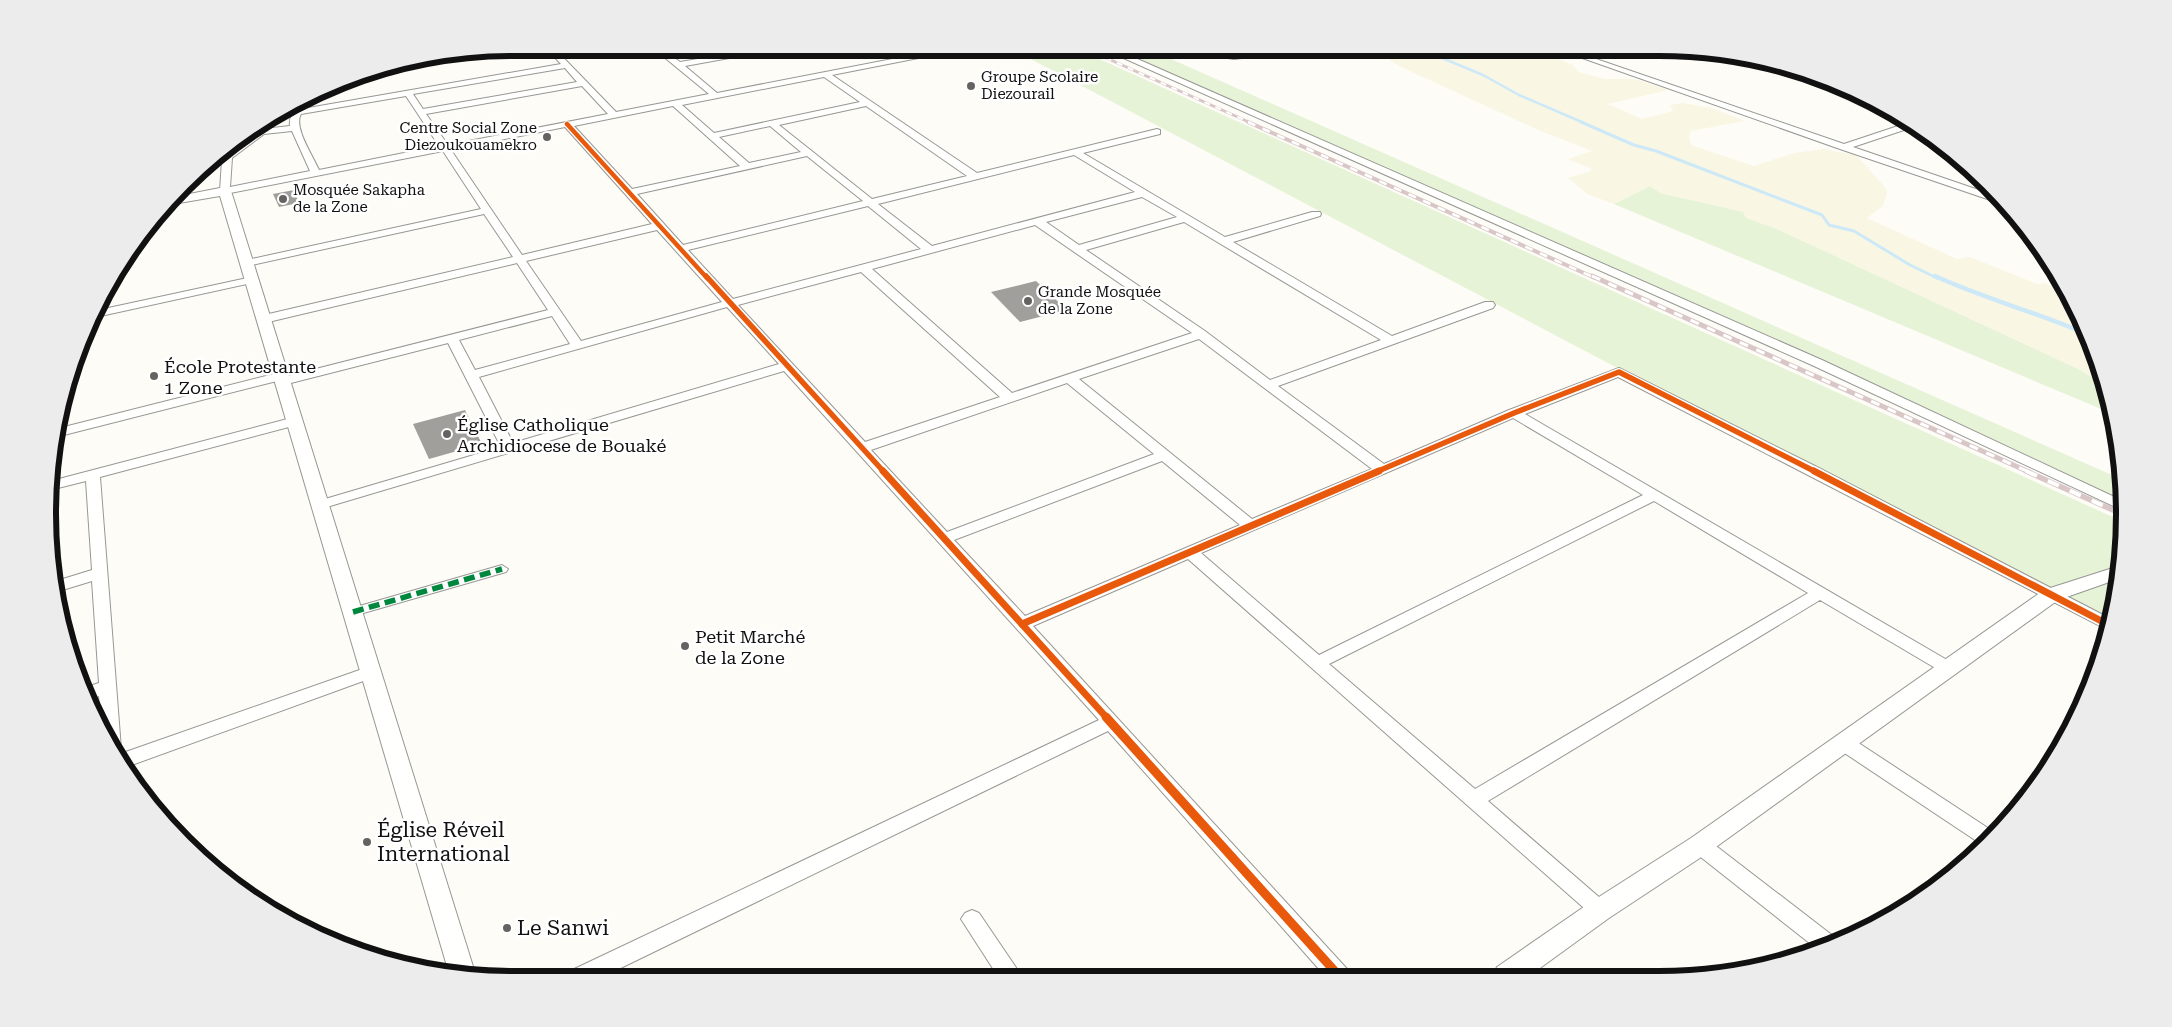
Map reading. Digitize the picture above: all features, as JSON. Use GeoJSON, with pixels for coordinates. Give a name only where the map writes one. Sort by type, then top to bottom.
{"type":"FeatureCollection","features":[{"type":"Feature","properties":{"kind":"street"},"geometry":{"type":"LineString","coordinates":[[558,56],[614,115]]}},
{"type":"Feature","properties":{"kind":"street"},"geometry":{"type":"LineString","coordinates":[[667,56],[715,95]]}},
{"type":"Feature","properties":{"kind":"street"},"geometry":{"type":"LineString","coordinates":[[678,65],[729,56]]}},
{"type":"Feature","properties":{"kind":"street"},"geometry":{"type":"LineString","coordinates":[[181,200],[825,74],[903,56]]}},
{"type":"Feature","properties":{"kind":"street"},"geometry":{"type":"LineString","coordinates":[[1127,56],[1818,363],[2116,503]]}},
{"type":"Feature","properties":{"kind":"street"},"geometry":{"type":"LineString","coordinates":[[1226,56],[1242,56]]}},
{"type":"Feature","properties":{"kind":"street"},"geometry":{"type":"LineString","coordinates":[[1581,56],[1988,197]]}},
{"type":"Feature","properties":{"kind":"street"},"geometry":{"type":"LineString","coordinates":[[298,112],[568,65]]}},
{"type":"Feature","properties":{"kind":"street"},"geometry":{"type":"LineString","coordinates":[[825,74],[976,177]]}},
{"type":"Feature","properties":{"kind":"street"},"geometry":{"type":"LineString","coordinates":[[420,112],[584,83]]}},
{"type":"Feature","properties":{"kind":"street"},"geometry":{"type":"LineString","coordinates":[[408,93],[578,346]]}},
{"type":"Feature","properties":{"kind":"street"},"geometry":{"type":"LineString","coordinates":[[675,103],[747,167]]}},
{"type":"Feature","properties":{"kind":"street"},"geometry":{"type":"LineString","coordinates":[[712,136],[868,103]]}},
{"type":"Feature","properties":{"kind":"street"},"geometry":{"type":"LineString","coordinates":[[304,107],[298,112],[294,120],[316,173]]}},
{"type":"Feature","properties":{"kind":"street"},"geometry":{"type":"LineString","coordinates":[[771,123],[930,251]]}},
{"type":"Feature","properties":{"kind":"street"},"geometry":{"type":"LineString","coordinates":[[567,124],[1111,722],[1335,971]]}},
{"type":"Feature","properties":{"kind":"street"},"geometry":{"type":"LineString","coordinates":[[1843,147],[1903,127]]}},
{"type":"Feature","properties":{"kind":"street"},"geometry":{"type":"LineString","coordinates":[[246,143],[260,133],[296,128]]}},
{"type":"Feature","properties":{"kind":"street"},"geometry":{"type":"LineString","coordinates":[[681,249],[1157,132]]}},
{"type":"Feature","properties":{"kind":"street"},"geometry":{"type":"LineString","coordinates":[[1075,152],[1392,341]]}},
{"type":"Feature","properties":{"kind":"street"},"geometry":{"type":"LineString","coordinates":[[629,193],[808,153]]}},
{"type":"Feature","properties":{"kind":"street"},"geometry":{"type":"LineString","coordinates":[[227,158],[226,191],[460,968]]}},
{"type":"Feature","properties":{"kind":"street"},"geometry":{"type":"LineString","coordinates":[[471,375],[863,267],[930,251],[1144,193]]}},
{"type":"Feature","properties":{"kind":"street"},"geometry":{"type":"LineString","coordinates":[[102,312],[250,271],[486,211]]}},
{"type":"Feature","properties":{"kind":"street"},"geometry":{"type":"LineString","coordinates":[[1224,241],[1316,214]]}},
{"type":"Feature","properties":{"kind":"street"},"geometry":{"type":"LineString","coordinates":[[1077,249],[1185,218]]}},
{"type":"Feature","properties":{"kind":"street"},"geometry":{"type":"LineString","coordinates":[[1038,222],[1201,334],[1383,470]]}},
{"type":"Feature","properties":{"kind":"street"},"geometry":{"type":"LineString","coordinates":[[264,319],[659,226]]}},
{"type":"Feature","properties":{"kind":"street"},"geometry":{"type":"LineString","coordinates":[[863,267],[1009,398]]}},
{"type":"Feature","properties":{"kind":"street"},"geometry":{"type":"LineString","coordinates":[[1268,384],[1490,305]]}},
{"type":"Feature","properties":{"kind":"street"},"geometry":{"type":"LineString","coordinates":[[64,431],[555,312]]}},
{"type":"Feature","properties":{"kind":"street"},"geometry":{"type":"LineString","coordinates":[[862,448],[1201,334]]}},
{"type":"Feature","properties":{"kind":"street"},"geometry":{"type":"LineString","coordinates":[[452,338],[510,448]]}},
{"type":"Feature","properties":{"kind":"street"},"geometry":{"type":"LineString","coordinates":[[320,504],[787,366]]}},
{"type":"Feature","properties":{"kind":"street"},"geometry":{"type":"LineString","coordinates":[[1022,624],[1514,413],[1616,372],[1624,373],[2103,622]]}},
{"type":"Feature","properties":{"kind":"street"},"geometry":{"type":"LineString","coordinates":[[1069,378],[1251,526]]}},
{"type":"Feature","properties":{"kind":"street"},"geometry":{"type":"LineString","coordinates":[[1514,413],[1948,668]]}},
{"type":"Feature","properties":{"kind":"street"},"geometry":{"type":"LineString","coordinates":[[57,484],[295,420]]}},
{"type":"Feature","properties":{"kind":"street"},"geometry":{"type":"LineString","coordinates":[[944,538],[1164,455]]}},
{"type":"Feature","properties":{"kind":"street"},"geometry":{"type":"LineString","coordinates":[[93,475],[111,729]]}},
{"type":"Feature","properties":{"kind":"street"},"geometry":{"type":"LineString","coordinates":[[1317,663],[1655,496]]}},
{"type":"Feature","properties":{"kind":"street"},"geometry":{"type":"LineString","coordinates":[[1190,552],[1600,910]]}},
{"type":"Feature","properties":{"kind":"street"},"geometry":{"type":"LineString","coordinates":[[353,612],[502,569]]}},
{"type":"Feature","properties":{"kind":"street"},"geometry":{"type":"LineString","coordinates":[[62,585],[100,573]]}},
{"type":"Feature","properties":{"kind":"street"},"geometry":{"type":"LineString","coordinates":[[1514,971],[1600,910],[1700,845],[2051,595],[2112,574]]}},
{"type":"Feature","properties":{"kind":"street"},"geometry":{"type":"LineString","coordinates":[[1473,800],[1820,593]]}},
{"type":"Feature","properties":{"kind":"street"},"geometry":{"type":"LineString","coordinates":[[128,759],[371,672]]}},
{"type":"Feature","properties":{"kind":"street"},"geometry":{"type":"LineString","coordinates":[[93,692],[108,686]]}},
{"type":"Feature","properties":{"kind":"street"},"geometry":{"type":"LineString","coordinates":[[593,971],[1111,722]]}},
{"type":"Feature","properties":{"kind":"street"},"geometry":{"type":"LineString","coordinates":[[1844,743],[1984,835]]}},
{"type":"Feature","properties":{"kind":"street"},"geometry":{"type":"LineString","coordinates":[[1700,845],[1821,940]]}},
{"type":"Feature","properties":{"kind":"street"},"geometry":{"type":"LineString","coordinates":[[972,919],[1007,971]]}},
{"type":"Feature","properties":{"kind":"shaded area"},"geometry":{"type":"Polygon","coordinates":[[[1385,56],[1550,56],[1573,65],[1578,72],[1605,79],[1635,79],[1668,90],[1608,104],[1642,119],[1673,111],[1670,105],[1682,103],[1711,108],[1745,121],[1691,131],[1689,137],[1691,145],[1754,166],[1794,153],[1823,149],[1856,155],[1885,187],[1887,193],[1883,206],[1867,218],[1957,259],[1970,257],[2037,284],[2044,283],[2055,287],[2069,311],[2095,379],[2078,369],[1777,229],[1745,218],[1742,212],[1660,193],[1650,186],[1614,204],[1587,194],[1568,178],[1592,169],[1568,159],[1592,151],[1538,130],[1399,66],[1385,56]]]}},
{"type":"Feature","properties":{"kind":"green space"},"geometry":{"type":"Polygon","coordinates":[[[1025,56],[1093,56],[2116,518],[2112,573],[2102,623],[1025,56]]]}},
{"type":"Feature","properties":{"kind":"green space"},"geometry":{"type":"Polygon","coordinates":[[[1119,56],[1164,56],[2114,476],[2116,500],[1119,56]]]}},
{"type":"Feature","properties":{"kind":"green space"},"geometry":{"type":"Polygon","coordinates":[[[1650,186],[1660,193],[1743,212],[1746,218],[1777,229],[2078,369],[2095,379],[2104,410],[1614,204],[1650,186]]]}},
{"type":"Feature","properties":{"kind":"building","name":"Mosquée Sakapha de la Zone"},"geometry":{"type":"Polygon","coordinates":[[[294,190],[299,203],[279,207],[273,194],[294,190]]]}},
{"type":"Feature","properties":{"kind":"building","name":"Grande Mosquée de la Zone"},"geometry":{"type":"Polygon","coordinates":[[[1036,281],[1067,310],[1020,322],[991,292],[1036,281]]]}},
{"type":"Feature","properties":{"kind":"building","name":"Église Catholique Archidiocese de Bouaké"},"geometry":{"type":"Polygon","coordinates":[[[465,410],[482,444],[429,459],[413,424],[465,410]]]}},
{"type":"Feature","properties":{"kind":"waterway"},"geometry":{"type":"LineString","coordinates":[[1437,56],[1483,75],[1519,95],[1584,123]]}},
{"type":"Feature","properties":{"kind":"waterway"},"geometry":{"type":"LineString","coordinates":[[1581,122],[1634,145],[1656,151],[1822,215],[1829,225],[1854,231],[1910,265],[1937,278]]}},
{"type":"Feature","properties":{"kind":"waterway"},"geometry":{"type":"LineString","coordinates":[[1935,276],[2077,330]]}},
{"type":"Feature","properties":{"kind":"railway"},"geometry":{"type":"LineString","coordinates":[[1102,56],[1251,123]]}},
{"type":"Feature","properties":{"kind":"railway"},"geometry":{"type":"LineString","coordinates":[[1248,122],[1595,278]]}},
{"type":"Feature","properties":{"kind":"railway"},"geometry":{"type":"LineString","coordinates":[[1592,276],[2029,472]]}},
{"type":"Feature","properties":{"kind":"railway"},"geometry":{"type":"LineString","coordinates":[[2026,471],[2116,511]]}},
{"type":"Feature","properties":{"kind":"marked path"},"geometry":{"type":"LineString","coordinates":[[353,612],[502,569]]}},
{"type":"Feature","properties":{"kind":"cycle path"},"geometry":{"type":"LineString","coordinates":[[567,124],[1111,722],[1335,971]]}},
{"type":"Feature","properties":{"kind":"cycle path"},"geometry":{"type":"LineString","coordinates":[[1022,624],[1514,413],[1619,372],[2103,622]]}},
{"type":"Feature","properties":{"kind":"place","name":"Groupe Scolaire Diezourail"},"geometry":{"type":"Point","coordinates":[971,86]}},
{"type":"Feature","properties":{"kind":"place","name":"Centre Social Zone Diezoukouamekro"},"geometry":{"type":"Point","coordinates":[547,137]}},
{"type":"Feature","properties":{"kind":"place","name":"Mosquée Sakapha de la Zone"},"geometry":{"type":"Point","coordinates":[283,199]}},
{"type":"Feature","properties":{"kind":"place","name":"Grande Mosquée de la Zone"},"geometry":{"type":"Point","coordinates":[1028,301]}},
{"type":"Feature","properties":{"kind":"place","name":"École Protestante 1 Zone"},"geometry":{"type":"Point","coordinates":[154,376]}},
{"type":"Feature","properties":{"kind":"place","name":"Église Catholique Archidiocese de Bouaké"},"geometry":{"type":"Point","coordinates":[447,434]}},
{"type":"Feature","properties":{"kind":"place","name":"Petit Marché de la Zone"},"geometry":{"type":"Point","coordinates":[685,646]}},
{"type":"Feature","properties":{"kind":"place","name":"Église Réveil International"},"geometry":{"type":"Point","coordinates":[367,842]}},
{"type":"Feature","properties":{"kind":"place","name":"Le Sanwi"},"geometry":{"type":"Point","coordinates":[507,928]}}]}
